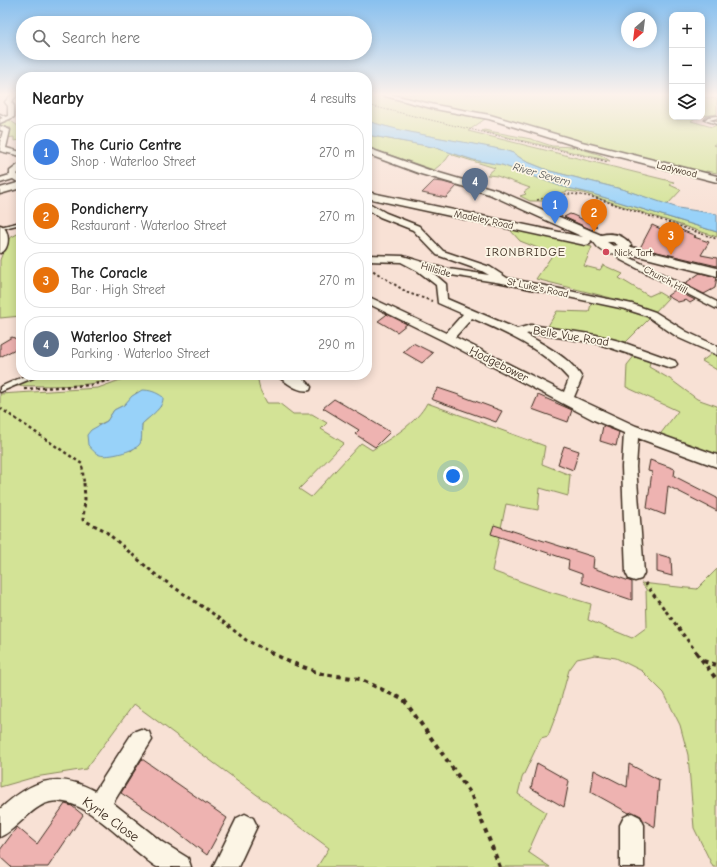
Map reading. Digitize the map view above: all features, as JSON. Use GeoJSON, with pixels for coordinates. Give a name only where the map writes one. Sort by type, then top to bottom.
{"type":"FeatureCollection","features":[{"type":"Feature","properties":{"kind":"main road"},"geometry":{"type":"LineString","coordinates":[[372,153],[425,172],[493,192],[601,242],[606,248],[620,249]]}},
{"type":"Feature","properties":{"kind":"main road"},"geometry":{"type":"LineString","coordinates":[[0,191],[16,182]]}},
{"type":"Feature","properties":{"kind":"main road","name":"Madeley Road"},"geometry":{"type":"LineString","coordinates":[[372,196],[581,240],[601,242]]}},
{"type":"Feature","properties":{"kind":"street"},"geometry":{"type":"LineString","coordinates":[[6,134],[2,147],[3,149],[16,153]]}},
{"type":"Feature","properties":{"kind":"street","name":"Ladywood"},"geometry":{"type":"LineString","coordinates":[[548,134],[579,144],[717,179]]}},
{"type":"Feature","properties":{"kind":"street"},"geometry":{"type":"LineString","coordinates":[[0,181],[16,181]]}},
{"type":"Feature","properties":{"kind":"street","name":"St Luke's Road"},"geometry":{"type":"LineString","coordinates":[[372,209],[383,215],[416,228],[440,253],[486,269],[504,280],[628,306],[651,314],[683,335],[717,351]]}},
{"type":"Feature","properties":{"kind":"street"},"geometry":{"type":"LineString","coordinates":[[0,228],[4,239],[0,250]]}},
{"type":"Feature","properties":{"kind":"street"},"geometry":{"type":"LineString","coordinates":[[620,249],[717,272]]}},
{"type":"Feature","properties":{"kind":"street","name":"Church Hill"},"geometry":{"type":"LineString","coordinates":[[620,249],[624,258],[717,306]]}},
{"type":"Feature","properties":{"kind":"street","name":"Hillside"},"geometry":{"type":"LineString","coordinates":[[372,258],[403,259],[440,271],[504,280]]}},
{"type":"Feature","properties":{"kind":"street"},"geometry":{"type":"LineString","coordinates":[[403,259],[422,269],[441,284],[442,301]]}},
{"type":"Feature","properties":{"kind":"street","name":"Hodgebower"},"geometry":{"type":"LineString","coordinates":[[372,301],[448,338],[599,416],[631,430],[717,461]]}},
{"type":"Feature","properties":{"kind":"street","name":"Belle Vue Road"},"geometry":{"type":"LineString","coordinates":[[442,301],[516,333],[531,329],[606,341],[671,364]]}},
{"type":"Feature","properties":{"kind":"street"},"geometry":{"type":"LineString","coordinates":[[448,338],[470,314]]}},
{"type":"Feature","properties":{"kind":"street"},"geometry":{"type":"LineString","coordinates":[[516,333],[549,354],[575,375],[575,382],[567,399]]}},
{"type":"Feature","properties":{"kind":"street"},"geometry":{"type":"LineString","coordinates":[[294,380],[305,386]]}},
{"type":"Feature","properties":{"kind":"street"},"geometry":{"type":"LineString","coordinates":[[631,430],[629,467],[635,573]]}},
{"type":"Feature","properties":{"kind":"street"},"geometry":{"type":"LineString","coordinates":[[98,806],[141,740]]}},
{"type":"Feature","properties":{"kind":"street","name":"Kyrle Close"},"geometry":{"type":"LineString","coordinates":[[0,825],[22,805],[50,791],[59,790],[73,793],[98,806],[154,850],[179,867]]}},
{"type":"Feature","properties":{"kind":"street"},"geometry":{"type":"LineString","coordinates":[[632,825],[632,867]]}},
{"type":"Feature","properties":{"kind":"street"},"geometry":{"type":"LineString","coordinates":[[225,867],[245,826]]}},
{"type":"Feature","properties":{"kind":"lane"},"geometry":{"type":"LineString","coordinates":[[0,228],[16,224]]}},
{"type":"Feature","properties":{"kind":"lane"},"geometry":{"type":"LineString","coordinates":[[2,389],[22,380]]}},
{"type":"Feature","properties":{"kind":"path"},"geometry":{"type":"LineString","coordinates":[[492,134],[614,163]]}},
{"type":"Feature","properties":{"kind":"path"},"geometry":{"type":"LineString","coordinates":[[550,197],[561,193],[576,193],[596,198],[717,239]]}},
{"type":"Feature","properties":{"kind":"path"},"geometry":{"type":"LineString","coordinates":[[372,270],[408,293],[433,301],[442,301]]}},
{"type":"Feature","properties":{"kind":"path"},"geometry":{"type":"LineString","coordinates":[[2,389],[79,387],[108,383],[116,380]]}},
{"type":"Feature","properties":{"kind":"path"},"geometry":{"type":"LineString","coordinates":[[0,408],[82,464],[85,499],[83,520],[104,530],[156,575],[212,613],[246,640],[287,661],[322,674],[360,679],[404,700],[471,794],[500,867]]}},
{"type":"Feature","properties":{"kind":"path"},"geometry":{"type":"LineString","coordinates":[[635,573],[645,583],[717,680]]}},
{"type":"Feature","properties":{"kind":"path"},"geometry":{"type":"LineString","coordinates":[[703,661],[717,665]]}},
{"type":"Feature","properties":{"kind":"green space"},"geometry":{"type":"Polygon","coordinates":[[[8,134],[16,134],[16,141],[14,141],[14,137],[6,138],[8,134]]]}},
{"type":"Feature","properties":{"kind":"green space"},"geometry":{"type":"Polygon","coordinates":[[[421,134],[482,134],[674,182],[670,185],[681,190],[667,205],[625,190],[550,171],[525,161],[513,153],[421,134]]]}},
{"type":"Feature","properties":{"kind":"green space"},"geometry":{"type":"Polygon","coordinates":[[[497,134],[507,134],[531,139],[552,146],[575,147],[601,155],[610,161],[497,134]]]}},
{"type":"Feature","properties":{"kind":"green space"},"geometry":{"type":"Polygon","coordinates":[[[554,134],[717,134],[717,143],[713,145],[717,146],[717,173],[706,171],[705,175],[603,149],[554,134]]]}},
{"type":"Feature","properties":{"kind":"green space"},"geometry":{"type":"Polygon","coordinates":[[[372,136],[433,147],[474,160],[502,165],[560,186],[593,194],[717,232],[717,237],[583,193],[568,191],[555,195],[549,201],[530,201],[520,196],[526,194],[524,192],[530,188],[497,176],[487,175],[495,168],[450,154],[446,160],[434,170],[372,149],[372,136]]]}},
{"type":"Feature","properties":{"kind":"green space"},"geometry":{"type":"Polygon","coordinates":[[[512,228],[592,247],[584,266],[600,270],[603,265],[623,274],[619,278],[649,296],[658,292],[668,298],[654,313],[631,303],[536,279],[553,254],[520,241],[511,231],[512,228]]]}},
{"type":"Feature","properties":{"kind":"green space"},"geometry":{"type":"Polygon","coordinates":[[[16,235],[16,316],[0,318],[0,260],[8,239],[16,235]]]}},
{"type":"Feature","properties":{"kind":"green space"},"geometry":{"type":"Polygon","coordinates":[[[592,300],[628,308],[650,318],[626,342],[548,326],[557,311],[589,312],[592,300]]]}},
{"type":"Feature","properties":{"kind":"green space"},"geometry":{"type":"Polygon","coordinates":[[[714,352],[717,354],[717,370],[702,361],[714,352]]]}},
{"type":"Feature","properties":{"kind":"green space"},"geometry":{"type":"Polygon","coordinates":[[[635,355],[650,362],[649,367],[670,379],[697,399],[717,406],[717,457],[658,437],[678,411],[626,387],[627,365],[635,355]]]}},
{"type":"Feature","properties":{"kind":"green space"},"geometry":{"type":"Polygon","coordinates":[[[26,380],[108,380],[84,384],[55,386],[13,386],[26,380]]]}},
{"type":"Feature","properties":{"kind":"green space"},"geometry":{"type":"Polygon","coordinates":[[[120,380],[258,380],[260,390],[267,403],[279,403],[293,414],[312,414],[327,423],[321,429],[344,443],[299,489],[311,497],[361,443],[372,450],[410,423],[423,410],[427,403],[545,446],[542,464],[570,475],[568,496],[540,488],[538,510],[506,504],[492,571],[544,590],[591,604],[588,620],[632,638],[647,627],[646,589],[641,583],[697,589],[717,569],[717,867],[713,867],[694,828],[688,755],[680,725],[664,693],[642,671],[616,658],[595,655],[577,659],[569,670],[558,710],[548,736],[541,738],[522,778],[518,794],[546,812],[528,852],[550,867],[317,867],[329,848],[134,704],[86,769],[35,777],[0,787],[0,394],[98,388],[120,380]],[[137,392],[124,405],[114,410],[107,421],[98,425],[131,451],[141,442],[142,424],[161,406],[137,392]]]}},
{"type":"Feature","properties":{"kind":"water","name":"River Severn"},"geometry":{"type":"Polygon","coordinates":[[[372,134],[420,134],[504,150],[513,153],[525,161],[550,171],[625,190],[678,208],[717,214],[717,232],[593,194],[560,186],[502,165],[474,160],[433,147],[372,136],[372,134]]]}},
{"type":"Feature","properties":{"kind":"water"},"geometry":{"type":"Polygon","coordinates":[[[142,390],[148,390],[158,394],[163,397],[163,401],[159,408],[142,424],[139,445],[132,450],[114,455],[103,456],[93,451],[88,445],[87,435],[91,430],[107,421],[114,410],[124,405],[132,396],[142,390]]]}},
{"type":"Feature","properties":{"kind":"building"},"geometry":{"type":"Polygon","coordinates":[[[434,181],[457,186],[446,198],[422,193],[434,181]]]}},
{"type":"Feature","properties":{"kind":"building"},"geometry":{"type":"Polygon","coordinates":[[[570,214],[597,226],[592,230],[564,217],[570,214]]]}},
{"type":"Feature","properties":{"kind":"building"},"geometry":{"type":"Polygon","coordinates":[[[652,225],[663,230],[669,225],[696,236],[694,237],[709,242],[701,255],[717,258],[717,266],[640,248],[652,225]]]}},
{"type":"Feature","properties":{"kind":"building"},"geometry":{"type":"Polygon","coordinates":[[[700,273],[717,277],[715,288],[704,294],[684,284],[700,273]]]}},
{"type":"Feature","properties":{"kind":"building"},"geometry":{"type":"Polygon","coordinates":[[[675,290],[695,300],[690,303],[686,300],[678,302],[667,296],[675,290]]]}},
{"type":"Feature","properties":{"kind":"building"},"geometry":{"type":"Polygon","coordinates":[[[387,314],[407,324],[397,332],[378,321],[387,314]]]}},
{"type":"Feature","properties":{"kind":"building"},"geometry":{"type":"Polygon","coordinates":[[[12,337],[16,339],[16,349],[0,357],[0,344],[12,337]]]}},
{"type":"Feature","properties":{"kind":"building"},"geometry":{"type":"Polygon","coordinates":[[[413,343],[433,353],[422,363],[403,352],[413,343]]]}},
{"type":"Feature","properties":{"kind":"building"},"geometry":{"type":"Polygon","coordinates":[[[438,388],[502,411],[496,422],[431,399],[438,388]]]}},
{"type":"Feature","properties":{"kind":"building"},"geometry":{"type":"Polygon","coordinates":[[[538,395],[572,410],[568,422],[532,409],[538,395]]]}},
{"type":"Feature","properties":{"kind":"building"},"geometry":{"type":"Polygon","coordinates":[[[334,399],[390,432],[375,447],[355,434],[359,430],[323,408],[334,399]]]}},
{"type":"Feature","properties":{"kind":"building"},"geometry":{"type":"Polygon","coordinates":[[[603,426],[619,432],[616,446],[600,441],[603,426]]]}},
{"type":"Feature","properties":{"kind":"building"},"geometry":{"type":"Polygon","coordinates":[[[564,446],[579,451],[573,470],[558,464],[564,446]]]}},
{"type":"Feature","properties":{"kind":"building"},"geometry":{"type":"Polygon","coordinates":[[[650,460],[675,469],[674,476],[717,498],[717,511],[668,486],[665,515],[647,508],[652,472],[648,471],[650,460]]]}},
{"type":"Feature","properties":{"kind":"building"},"geometry":{"type":"Polygon","coordinates":[[[494,525],[594,557],[593,568],[632,582],[632,600],[582,583],[582,574],[568,569],[569,560],[491,534],[494,525]]]}},
{"type":"Feature","properties":{"kind":"building"},"geometry":{"type":"Polygon","coordinates":[[[657,554],[671,558],[672,576],[657,572],[657,554]]]}},
{"type":"Feature","properties":{"kind":"building"},"geometry":{"type":"Polygon","coordinates":[[[142,759],[227,818],[207,855],[162,820],[121,793],[142,759]]]}},
{"type":"Feature","properties":{"kind":"building"},"geometry":{"type":"Polygon","coordinates":[[[537,763],[569,781],[564,807],[531,788],[537,763]]]}},
{"type":"Feature","properties":{"kind":"building"},"geometry":{"type":"Polygon","coordinates":[[[629,764],[659,780],[655,827],[643,820],[641,816],[633,812],[629,813],[591,792],[594,770],[627,787],[629,764]]]}},
{"type":"Feature","properties":{"kind":"building"},"geometry":{"type":"Polygon","coordinates":[[[65,804],[72,806],[83,815],[48,867],[11,867],[0,857],[0,850],[17,827],[37,844],[65,804]]]}},
{"type":"Feature","properties":{"kind":"place","name":"Waterloo Street"},"geometry":{"type":"Point","coordinates":[475,201]}},
{"type":"Feature","properties":{"kind":"place","name":"The Curio Centre"},"geometry":{"type":"Point","coordinates":[555,224]}},
{"type":"Feature","properties":{"kind":"place","name":"Pondicherry"},"geometry":{"type":"Point","coordinates":[594,232]}},
{"type":"Feature","properties":{"kind":"place","name":"Nick Tart"},"geometry":{"type":"Point","coordinates":[606,252]}},
{"type":"Feature","properties":{"kind":"place","name":"The Coracle"},"geometry":{"type":"Point","coordinates":[671,255]}},
{"type":"Feature","properties":{"kind":"district","name":"IRONBRIDGE"},"geometry":{"type":"Point","coordinates":[526,252]}}]}
